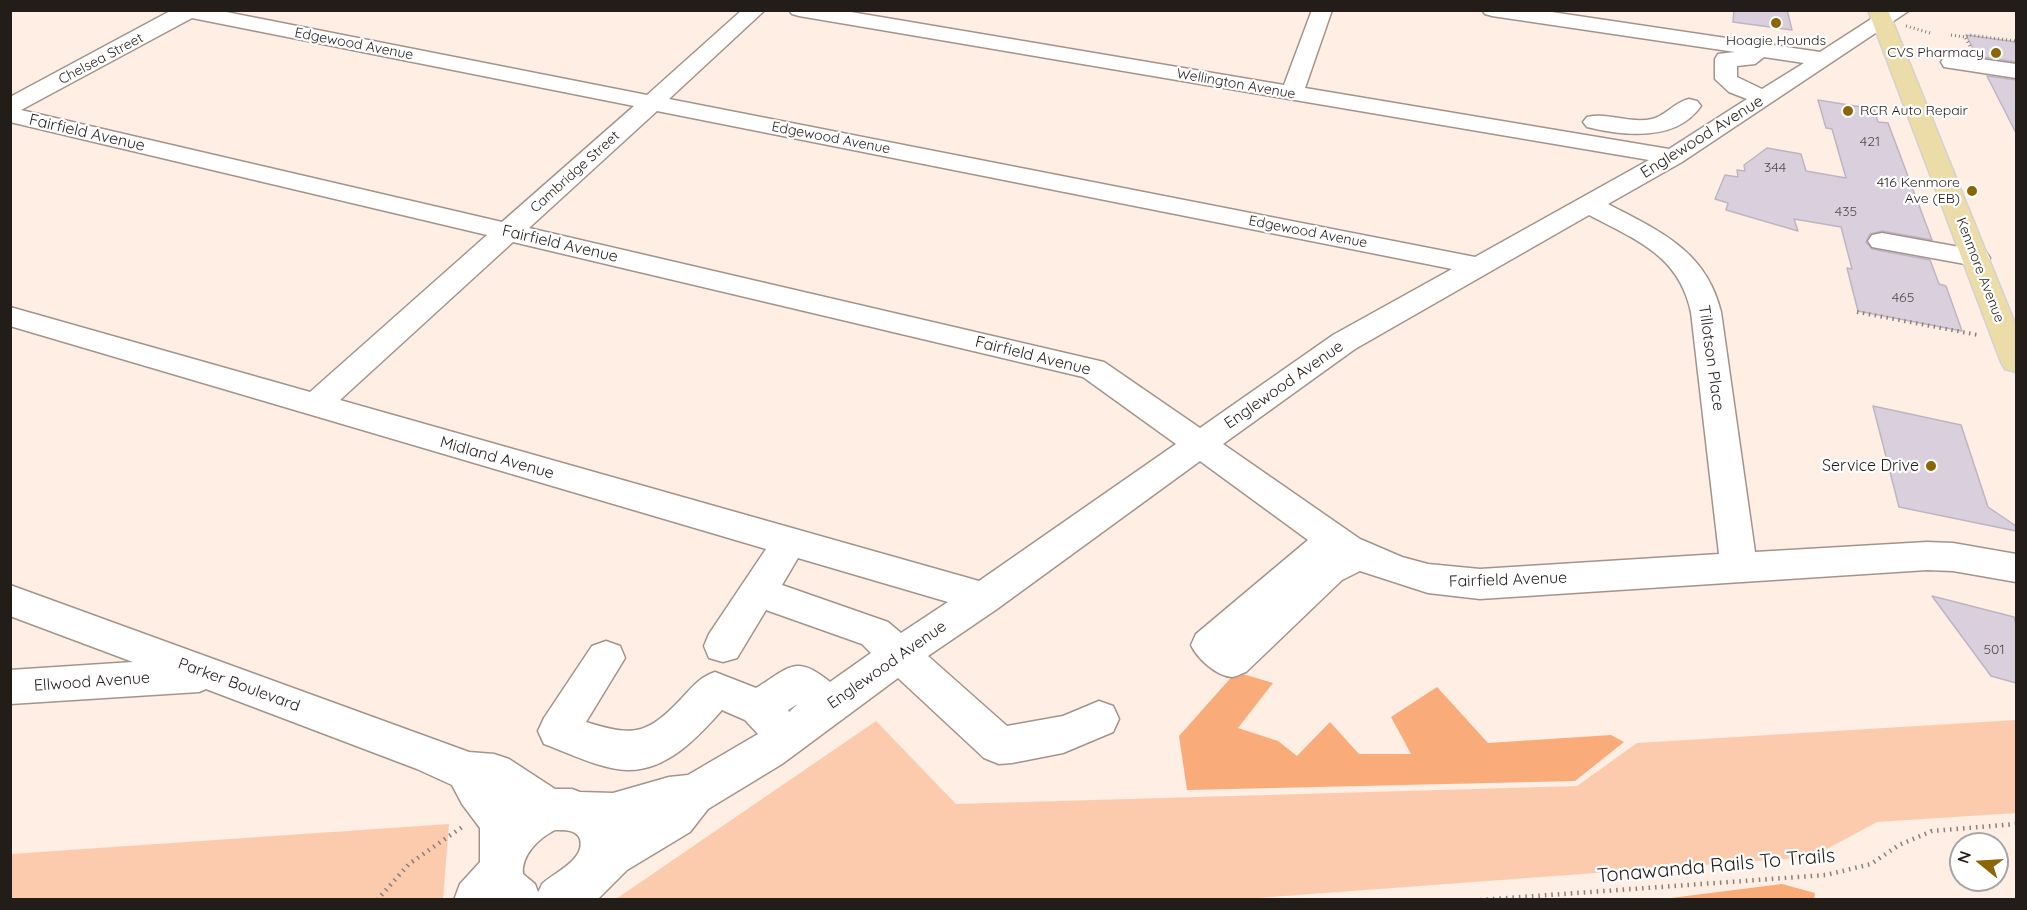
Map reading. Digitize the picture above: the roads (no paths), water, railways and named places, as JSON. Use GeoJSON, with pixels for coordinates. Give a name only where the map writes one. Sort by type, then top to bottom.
{"type":"FeatureCollection","features":[{"type":"Feature","properties":{"kind":"main road","name":"Kenmore Avenue"},"geometry":{"type":"LineString","coordinates":[[1892,17],[2000,334],[2016,362]]}},
{"type":"Feature","properties":{"kind":"street","name":"Cambridge Street"},"geometry":{"type":"LineString","coordinates":[[315,405],[755,10]]}},
{"type":"Feature","properties":{"kind":"street","name":"Wellington Avenue"},"geometry":{"type":"LineString","coordinates":[[799,10],[1590,143],[1684,150]]}},
{"type":"Feature","properties":{"kind":"street"},"geometry":{"type":"LineString","coordinates":[[1292,94],[1322,10]]}},
{"type":"Feature","properties":{"kind":"street"},"geometry":{"type":"LineString","coordinates":[[1492,10],[1824,59]]}},
{"type":"Feature","properties":{"kind":"street","name":"Edgewood Avenue"},"geometry":{"type":"LineString","coordinates":[[188,11],[1479,266]]}},
{"type":"Feature","properties":{"kind":"street","name":"Chelsea Street"},"geometry":{"type":"LineString","coordinates":[[10,107],[188,11]]}},
{"type":"Feature","properties":{"kind":"street","name":"Englewood Avenue"},"geometry":{"type":"LineString","coordinates":[[574,888],[611,855],[675,817],[693,795],[729,775],[786,737],[900,654],[984,598],[1344,342],[1684,150],[1892,17]]}},
{"type":"Feature","properties":{"kind":"street"},"geometry":{"type":"LineString","coordinates":[[1698,41],[1700,49],[1726,59],[1753,56],[1755,49]]}},
{"type":"Feature","properties":{"kind":"street"},"geometry":{"type":"LineString","coordinates":[[1726,59],[1726,79],[1737,87],[1764,98]]}},
{"type":"Feature","properties":{"kind":"street"},"geometry":{"type":"LineString","coordinates":[[1952,62],[2016,71]]}},
{"type":"Feature","properties":{"kind":"street"},"geometry":{"type":"LineString","coordinates":[[1590,143],[1591,121],[1638,128],[1661,125],[1689,106]]}},
{"type":"Feature","properties":{"kind":"street","name":"Fairfield Avenue"},"geometry":{"type":"LineString","coordinates":[[10,115],[1093,369],[1345,547],[1379,565],[1414,577],[1448,583],[1480,584],[1927,556],[1953,557],[2016,568]]}},
{"type":"Feature","properties":{"kind":"street"},"geometry":{"type":"LineString","coordinates":[[1661,125],[1684,150]]}},
{"type":"Feature","properties":{"kind":"street","name":"Tillotson Place"},"geometry":{"type":"LineString","coordinates":[[1589,205],[1660,244],[1676,256],[1691,273],[1700,289],[1706,312],[1739,568]]}},
{"type":"Feature","properties":{"kind":"street"},"geometry":{"type":"LineString","coordinates":[[1882,241],[1976,258]]}},
{"type":"Feature","properties":{"kind":"street","name":"Midland Avenue"},"geometry":{"type":"LineString","coordinates":[[10,316],[984,598]]}},
{"type":"Feature","properties":{"kind":"street"},"geometry":{"type":"LineString","coordinates":[[723,646],[790,542]]}},
{"type":"Feature","properties":{"kind":"street"},"geometry":{"type":"LineString","coordinates":[[758,592],[875,633],[999,745],[1028,744],[1087,727],[1099,719]]}},
{"type":"Feature","properties":{"kind":"street","name":"Parker Boulevard"},"geometry":{"type":"LineString","coordinates":[[10,600],[430,755],[467,771],[494,774],[565,811]]}},
{"type":"Feature","properties":{"kind":"street"},"geometry":{"type":"LineString","coordinates":[[606,658],[558,731],[628,752],[653,746],[682,726],[715,689],[759,707],[786,737]]}},
{"type":"Feature","properties":{"kind":"street","name":"Ellwood Avenue"},"geometry":{"type":"LineString","coordinates":[[10,687],[210,674]]}},
{"type":"Feature","properties":{"kind":"street"},"geometry":{"type":"LineString","coordinates":[[759,707],[800,681],[829,706]]}},
{"type":"Feature","properties":{"kind":"street"},"geometry":{"type":"LineString","coordinates":[[467,771],[477,790],[499,818],[502,827],[499,882]]}},
{"type":"Feature","properties":{"kind":"street","name":"Englewood Avenue"},"geometry":{"type":"LineString","coordinates":[[565,811],[613,814],[669,797],[693,795]]}},
{"type":"Feature","properties":{"kind":"street"},"geometry":{"type":"LineString","coordinates":[[499,882],[508,842],[520,828],[534,818],[565,811]]}},
{"type":"Feature","properties":{"kind":"street","name":"Englewood Avenue"},"geometry":{"type":"LineString","coordinates":[[565,811],[592,820],[599,831],[601,845],[598,861],[574,888]]}},
{"type":"Feature","properties":{"kind":"place","name":"Hoagie Hounds"},"geometry":{"type":"Point","coordinates":[1776,23]}},
{"type":"Feature","properties":{"kind":"place","name":"CVS Pharmacy"},"geometry":{"type":"Point","coordinates":[1996,53]}},
{"type":"Feature","properties":{"kind":"place","name":"RCR Auto Repair"},"geometry":{"type":"Point","coordinates":[1848,111]}},
{"type":"Feature","properties":{"kind":"place","name":"416 Kenmore Ave (EB)"},"geometry":{"type":"Point","coordinates":[1972,191]}},
{"type":"Feature","properties":{"kind":"place","name":"Service Drive"},"geometry":{"type":"Point","coordinates":[1931,466]}}]}
